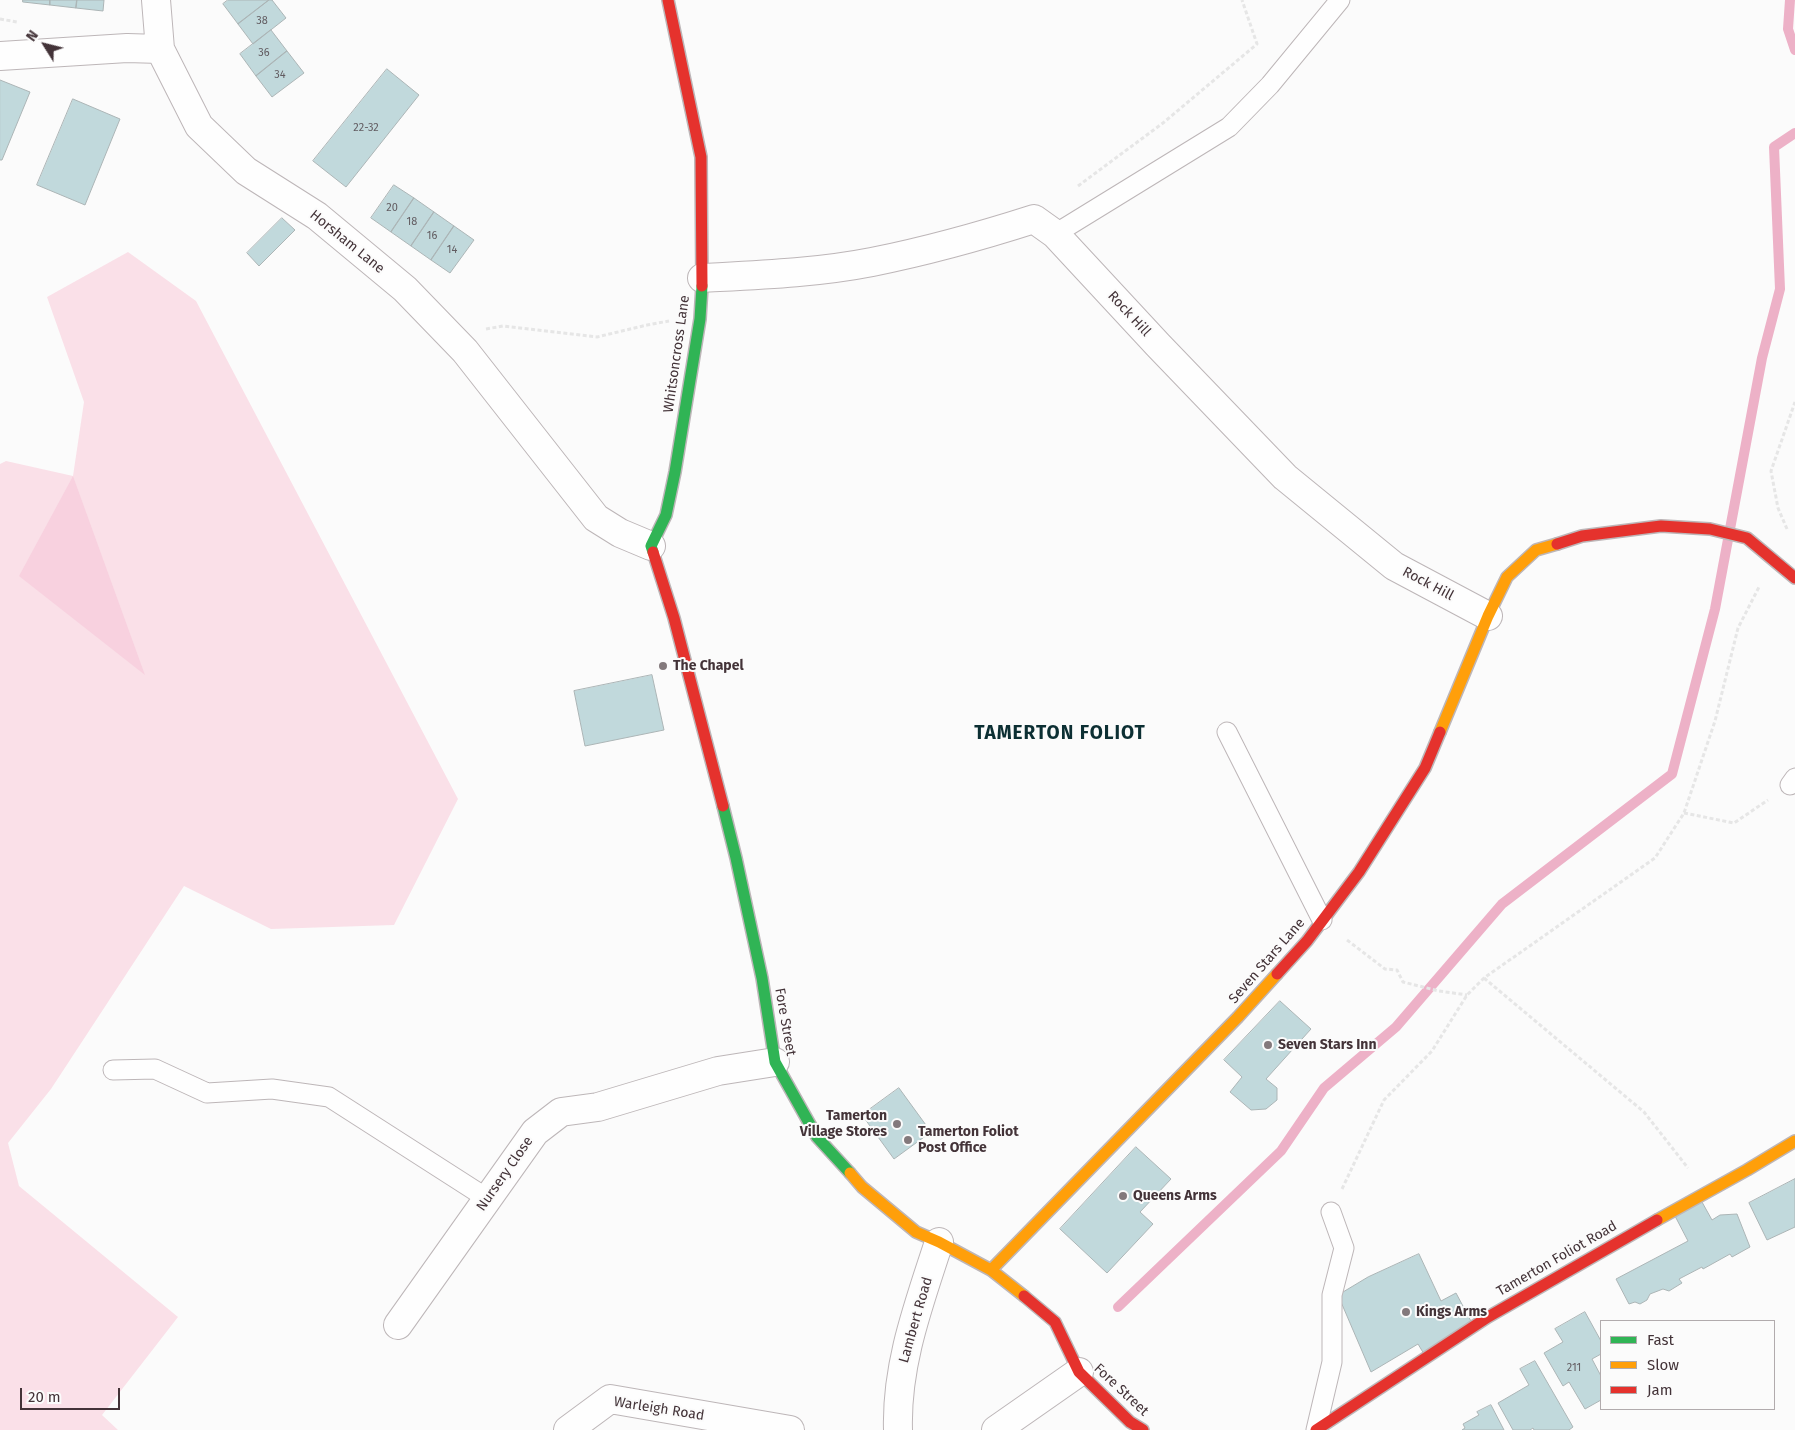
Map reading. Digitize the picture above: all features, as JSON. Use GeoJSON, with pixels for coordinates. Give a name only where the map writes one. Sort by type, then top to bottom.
{"type":"FeatureCollection","features":[{"type":"Feature","properties":{"kind":"street"},"geometry":{"type":"LineString","coordinates":[[0,56],[127,48],[160,49],[156,0]]}},
{"type":"Feature","properties":{"kind":"street","name":"Whitsoncross Lane"},"geometry":{"type":"LineString","coordinates":[[651,546],[666,515],[673,481],[699,317],[702,278],[701,157],[668,0]]}},
{"type":"Feature","properties":{"kind":"street","name":"Horsham Lane"},"geometry":{"type":"LineString","coordinates":[[160,49],[199,126],[246,171],[317,216],[398,283],[457,342],[596,518],[620,533],[651,546]]}},
{"type":"Feature","properties":{"kind":"street","name":"Rock Hill"},"geometry":{"type":"LineString","coordinates":[[702,278],[796,273],[872,262],[942,245],[1034,219],[1055,234],[1171,359],[1285,477],[1394,566],[1488,616]]}},
{"type":"Feature","properties":{"kind":"street","name":"Seven Stars Lane"},"geometry":{"type":"LineString","coordinates":[[991,1270],[1238,1016],[1307,941],[1359,872],[1426,768],[1488,616],[1507,577],[1536,550],[1582,536],[1661,526],[1710,529],[1747,538],[1773,560]]}},
{"type":"Feature","properties":{"kind":"street","name":"Fore Street"},"geometry":{"type":"LineString","coordinates":[[651,546],[674,618],[736,858],[762,978],[775,1062],[817,1137],[862,1187],[916,1232],[991,1270],[1055,1322],[1080,1372],[1130,1422],[1143,1430]]}},
{"type":"Feature","properties":{"kind":"street"},"geometry":{"type":"LineString","coordinates":[[1773,560],[1795,578]]}},
{"type":"Feature","properties":{"kind":"street","name":"Nursery Close"},"geometry":{"type":"LineString","coordinates":[[398,1325],[535,1132],[561,1112],[598,1107],[718,1070],[775,1062]]}},
{"type":"Feature","properties":{"kind":"street","name":"Tamerton Foliot Road"},"geometry":{"type":"LineString","coordinates":[[1316,1430],[1488,1317],[1747,1170],[1795,1140]]}},
{"type":"Feature","properties":{"kind":"street","name":"Lambert Road"},"geometry":{"type":"LineString","coordinates":[[898,1430],[897,1413],[903,1361],[939,1242]]}},
{"type":"Feature","properties":{"kind":"street"},"geometry":{"type":"LineString","coordinates":[[996,1430],[1080,1372]]}},
{"type":"Feature","properties":{"kind":"street","name":"Warleigh Road"},"geometry":{"type":"LineString","coordinates":[[568,1430],[610,1399],[790,1430]]}},
{"type":"Feature","properties":{"kind":"lane"},"geometry":{"type":"LineString","coordinates":[[1055,234],[1228,127],[1270,85],[1340,0]]}},
{"type":"Feature","properties":{"kind":"lane"},"geometry":{"type":"LineString","coordinates":[[1227,732],[1322,920]]}},
{"type":"Feature","properties":{"kind":"lane"},"geometry":{"type":"LineString","coordinates":[[113,1070],[155,1069],[207,1093],[272,1089],[329,1096],[488,1199]]}},
{"type":"Feature","properties":{"kind":"lane"},"geometry":{"type":"LineString","coordinates":[[1316,1430],[1332,1362],[1332,1295],[1344,1248],[1331,1212]]}},
{"type":"Feature","properties":{"kind":"path"},"geometry":{"type":"LineString","coordinates":[[1072,190],[1163,122],[1257,44],[1242,0]]}},
{"type":"Feature","properties":{"kind":"path"},"geometry":{"type":"LineString","coordinates":[[457,342],[481,329],[503,326],[597,337],[647,325],[699,317]]}},
{"type":"Feature","properties":{"kind":"path"},"geometry":{"type":"LineString","coordinates":[[1331,1212],[1384,1100],[1432,1052],[1468,995],[1484,978],[1656,858],[1684,813],[1715,721],[1738,628],[1773,560],[1791,539],[1778,508],[1771,471],[1795,402]]}},
{"type":"Feature","properties":{"kind":"path"},"geometry":{"type":"LineString","coordinates":[[1684,813],[1734,823],[1759,806]]}},
{"type":"Feature","properties":{"kind":"path"},"geometry":{"type":"LineString","coordinates":[[1322,920],[1385,969],[1397,970],[1403,982],[1439,991],[1468,995]]}},
{"type":"Feature","properties":{"kind":"path"},"geometry":{"type":"LineString","coordinates":[[1484,978],[1644,1112],[1707,1191]]}},
{"type":"Feature","properties":{"kind":"shaded area"},"geometry":{"type":"Polygon","coordinates":[[[128,252],[196,301],[458,799],[394,925],[271,929],[184,886],[51,1089],[8,1143],[19,1186],[178,1317],[102,1415],[118,1430],[0,1430],[0,464],[6,461],[73,476],[84,402],[47,297],[128,252]]]}},
{"type":"Feature","properties":{"kind":"shaded area"},"geometry":{"type":"Polygon","coordinates":[[[73,476],[145,675],[19,576],[73,476]]]}},
{"type":"Feature","properties":{"kind":"building"},"geometry":{"type":"Polygon","coordinates":[[[23,0],[50,0],[50,5],[23,2],[23,0]]]}},
{"type":"Feature","properties":{"kind":"building"},"geometry":{"type":"Polygon","coordinates":[[[50,0],[77,0],[76,8],[50,5],[50,0]]]}},
{"type":"Feature","properties":{"kind":"building"},"geometry":{"type":"Polygon","coordinates":[[[77,0],[104,0],[103,11],[76,8],[77,0]]]}},
{"type":"Feature","properties":{"kind":"building"},"geometry":{"type":"Polygon","coordinates":[[[228,0],[269,0],[238,24],[223,4],[228,0]]]}},
{"type":"Feature","properties":{"kind":"building"},"geometry":{"type":"Polygon","coordinates":[[[269,0],[272,0],[286,18],[253,44],[238,24],[269,0]]]}},
{"type":"Feature","properties":{"kind":"building"},"geometry":{"type":"Polygon","coordinates":[[[271,30],[287,51],[256,76],[240,54],[271,30]]]}},
{"type":"Feature","properties":{"kind":"building"},"geometry":{"type":"Polygon","coordinates":[[[287,51],[304,73],[272,97],[256,76],[287,51]]]}},
{"type":"Feature","properties":{"kind":"building"},"geometry":{"type":"Polygon","coordinates":[[[387,69],[419,95],[346,187],[313,161],[387,69]]]}},
{"type":"Feature","properties":{"kind":"building"},"geometry":{"type":"Polygon","coordinates":[[[0,80],[30,92],[2,160],[0,160],[0,80]]]}},
{"type":"Feature","properties":{"kind":"building"},"geometry":{"type":"Polygon","coordinates":[[[73,99],[120,119],[85,205],[37,185],[73,99]]]}},
{"type":"Feature","properties":{"kind":"building"},"geometry":{"type":"Polygon","coordinates":[[[394,185],[414,198],[391,232],[371,218],[394,185]]]}},
{"type":"Feature","properties":{"kind":"building"},"geometry":{"type":"Polygon","coordinates":[[[414,198],[434,212],[411,246],[391,232],[414,198]]]}},
{"type":"Feature","properties":{"kind":"building"},"geometry":{"type":"Polygon","coordinates":[[[434,212],[454,226],[431,260],[411,246],[434,212]]]}},
{"type":"Feature","properties":{"kind":"building"},"geometry":{"type":"Polygon","coordinates":[[[282,218],[295,230],[259,266],[247,253],[282,218]]]}},
{"type":"Feature","properties":{"kind":"building"},"geometry":{"type":"Polygon","coordinates":[[[454,226],[474,240],[450,273],[431,260],[454,226]]]}},
{"type":"Feature","properties":{"kind":"building"},"geometry":{"type":"Polygon","coordinates":[[[652,675],[664,730],[585,746],[574,691],[652,675]]]}},
{"type":"Feature","properties":{"kind":"building","name":"Seven Stars Inn"},"geometry":{"type":"Polygon","coordinates":[[[1280,1001],[1311,1029],[1266,1079],[1277,1088],[1277,1100],[1266,1109],[1251,1110],[1230,1092],[1242,1077],[1224,1060],[1280,1001]]]}},
{"type":"Feature","properties":{"kind":"building","name":"Tamerton Village Stores"},"geometry":{"type":"Polygon","coordinates":[[[899,1088],[931,1132],[894,1159],[862,1115],[899,1088]]]}},
{"type":"Feature","properties":{"kind":"building","name":"Queens Arms"},"geometry":{"type":"Polygon","coordinates":[[[1136,1147],[1171,1179],[1140,1212],[1153,1224],[1107,1273],[1060,1229],[1136,1147]]]}},
{"type":"Feature","properties":{"kind":"building"},"geometry":{"type":"Polygon","coordinates":[[[1795,1179],[1795,1227],[1767,1240],[1749,1203],[1795,1179]]]}},
{"type":"Feature","properties":{"kind":"building"},"geometry":{"type":"Polygon","coordinates":[[[1702,1202],[1712,1220],[1720,1215],[1737,1214],[1750,1247],[1732,1257],[1730,1254],[1703,1269],[1702,1267],[1679,1279],[1682,1283],[1669,1291],[1663,1289],[1650,1294],[1647,1300],[1640,1304],[1635,1302],[1629,1304],[1616,1279],[1688,1241],[1675,1216],[1702,1202]]]}},
{"type":"Feature","properties":{"kind":"building","name":"Kings Arms"},"geometry":{"type":"Polygon","coordinates":[[[1419,1254],[1441,1301],[1456,1293],[1472,1323],[1424,1354],[1418,1344],[1371,1372],[1338,1295],[1368,1277],[1419,1254]]]}},
{"type":"Feature","properties":{"kind":"building"},"geometry":{"type":"Polygon","coordinates":[[[1585,1312],[1600,1339],[1600,1355],[1592,1359],[1600,1374],[1600,1401],[1585,1409],[1569,1382],[1563,1386],[1544,1353],[1563,1342],[1555,1329],[1585,1312]]]}},
{"type":"Feature","properties":{"kind":"building"},"geometry":{"type":"Polygon","coordinates":[[[1535,1361],[1573,1427],[1569,1430],[1534,1430],[1533,1428],[1530,1430],[1513,1430],[1498,1403],[1529,1385],[1520,1369],[1535,1361]]]}},
{"type":"Feature","properties":{"kind":"building"},"geometry":{"type":"Polygon","coordinates":[[[1491,1405],[1504,1430],[1462,1430],[1465,1428],[1463,1424],[1479,1415],[1477,1412],[1491,1405]]]}},
{"type":"Feature","properties":{"kind":"waterway"},"geometry":{"type":"LineString","coordinates":[[1790,0],[1788,29],[1795,50]]}},
{"type":"Feature","properties":{"kind":"waterway"},"geometry":{"type":"LineString","coordinates":[[1118,1307],[1281,1151],[1324,1088],[1396,1027],[1502,904],[1672,774],[1715,609],[1762,358],[1780,289],[1774,147],[1795,133]]}},
{"type":"Feature","properties":{"kind":"traffic: fast"},"geometry":{"type":"LineString","coordinates":[[653,552],[651,546],[666,515],[675,472],[700,319],[702,286]]}},
{"type":"Feature","properties":{"kind":"traffic: fast"},"geometry":{"type":"LineString","coordinates":[[723,806],[762,978],[775,1062],[817,1137],[850,1173]]}},
{"type":"Feature","properties":{"kind":"traffic: slow"},"geometry":{"type":"LineString","coordinates":[[1440,732],[1488,616],[1507,577],[1536,550],[1557,544]]}},
{"type":"Feature","properties":{"kind":"traffic: slow"},"geometry":{"type":"LineString","coordinates":[[991,1270],[1238,1017],[1277,974]]}},
{"type":"Feature","properties":{"kind":"traffic: slow"},"geometry":{"type":"LineString","coordinates":[[1657,1220],[1795,1141]]}},
{"type":"Feature","properties":{"kind":"traffic: slow"},"geometry":{"type":"LineString","coordinates":[[850,1173],[862,1187],[916,1232],[991,1270],[1024,1296]]}},
{"type":"Feature","properties":{"kind":"traffic: jam"},"geometry":{"type":"LineString","coordinates":[[668,0],[701,157],[702,286]]}},
{"type":"Feature","properties":{"kind":"traffic: jam"},"geometry":{"type":"LineString","coordinates":[[1557,544],[1582,536],[1661,526],[1710,529],[1747,538],[1795,578]]}},
{"type":"Feature","properties":{"kind":"traffic: jam"},"geometry":{"type":"LineString","coordinates":[[653,552],[674,618],[723,806]]}},
{"type":"Feature","properties":{"kind":"traffic: jam"},"geometry":{"type":"LineString","coordinates":[[1277,974],[1307,941],[1359,872],[1425,768],[1440,732]]}},
{"type":"Feature","properties":{"kind":"traffic: jam"},"geometry":{"type":"LineString","coordinates":[[1316,1430],[1488,1317],[1657,1220]]}},
{"type":"Feature","properties":{"kind":"traffic: jam"},"geometry":{"type":"LineString","coordinates":[[1024,1296],[1055,1322],[1079,1372],[1130,1422],[1143,1430]]}},
{"type":"Feature","properties":{"kind":"place","name":"The Chapel"},"geometry":{"type":"Point","coordinates":[663,666]}},
{"type":"Feature","properties":{"kind":"place","name":"Seven Stars Inn"},"geometry":{"type":"Point","coordinates":[1268,1045]}},
{"type":"Feature","properties":{"kind":"place","name":"Tamerton Village Stores"},"geometry":{"type":"Point","coordinates":[897,1124]}},
{"type":"Feature","properties":{"kind":"place","name":"Tamerton Foliot Post Office"},"geometry":{"type":"Point","coordinates":[908,1140]}},
{"type":"Feature","properties":{"kind":"place","name":"Queens Arms"},"geometry":{"type":"Point","coordinates":[1123,1196]}},
{"type":"Feature","properties":{"kind":"place","name":"Kings Arms"},"geometry":{"type":"Point","coordinates":[1406,1312]}},
{"type":"Feature","properties":{"kind":"district","name":"TAMERTON FOLIOT"},"geometry":{"type":"Point","coordinates":[1060,734]}}]}
